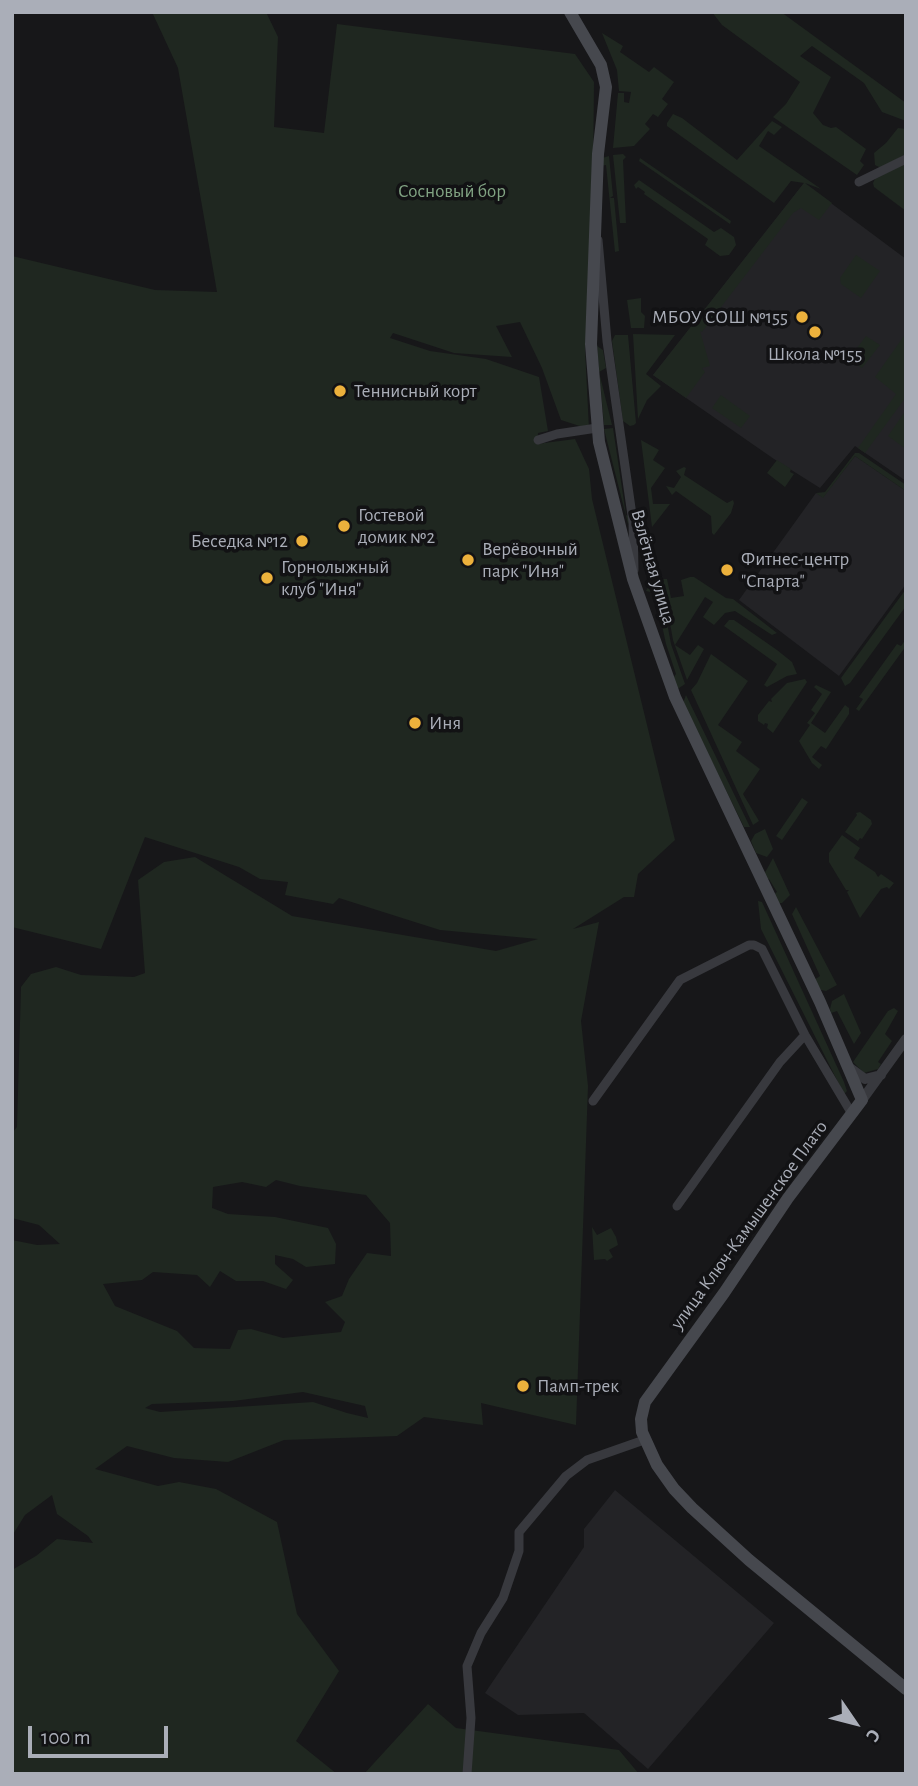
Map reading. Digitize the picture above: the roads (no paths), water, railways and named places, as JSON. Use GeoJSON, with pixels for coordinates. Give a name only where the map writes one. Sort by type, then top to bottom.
{"type":"FeatureCollection","features":[{"type":"Feature","properties":{"kind":"main road","name":"Взлётная улица"},"geometry":{"type":"LineString","coordinates":[[570,12],[601,65],[606,87],[598,154],[596,229],[591,279],[591,344],[597,428],[633,579],[676,697],[850,1068],[862,1100]]}},
{"type":"Feature","properties":{"kind":"main road","name":"улица Ключ-Камышенское Плато"},"geometry":{"type":"LineString","coordinates":[[862,1100],[788,1198],[724,1293],[645,1402],[640,1419],[645,1440],[664,1476],[692,1508],[749,1560],[906,1689]]}},
{"type":"Feature","properties":{"kind":"street"},"geometry":{"type":"LineString","coordinates":[[859,182],[906,159]]}},
{"type":"Feature","properties":{"kind":"street"},"geometry":{"type":"LineString","coordinates":[[596,229],[601,252],[607,341],[633,522],[633,579]]}},
{"type":"Feature","properties":{"kind":"street"},"geometry":{"type":"LineString","coordinates":[[538,440],[597,428]]}},
{"type":"Feature","properties":{"kind":"street"},"geometry":{"type":"LineString","coordinates":[[593,1101],[680,980],[749,945],[756,945],[762,949],[805,1035],[852,1114]]}},
{"type":"Feature","properties":{"kind":"street"},"geometry":{"type":"LineString","coordinates":[[677,1206],[772,1073],[805,1035]]}},
{"type":"Feature","properties":{"kind":"street","name":"улица Ключ-Камышенское Плато"},"geometry":{"type":"LineString","coordinates":[[862,1100],[906,1039]]}},
{"type":"Feature","properties":{"kind":"street"},"geometry":{"type":"LineString","coordinates":[[850,1068],[865,1079],[881,1075]]}},
{"type":"Feature","properties":{"kind":"street"},"geometry":{"type":"LineString","coordinates":[[467,1774],[471,1718],[467,1666],[481,1633],[503,1598],[519,1550],[519,1532],[566,1476],[587,1460],[645,1440]]}},
{"type":"Feature","properties":{"kind":"place","name":"МБОУ СОШ №155"},"geometry":{"type":"Point","coordinates":[802,317]}},
{"type":"Feature","properties":{"kind":"place","name":"Школа №155"},"geometry":{"type":"Point","coordinates":[815,332]}},
{"type":"Feature","properties":{"kind":"place","name":"Теннисный корт"},"geometry":{"type":"Point","coordinates":[340,391]}},
{"type":"Feature","properties":{"kind":"place","name":"Гостевой домик №2"},"geometry":{"type":"Point","coordinates":[344,526]}},
{"type":"Feature","properties":{"kind":"place","name":"Беседка №12"},"geometry":{"type":"Point","coordinates":[302,541]}},
{"type":"Feature","properties":{"kind":"place","name":"Верёвочный парк \"Иня\""},"geometry":{"type":"Point","coordinates":[468,560]}},
{"type":"Feature","properties":{"kind":"place","name":"Фитнес-центр \"Спарта\""},"geometry":{"type":"Point","coordinates":[727,570]}},
{"type":"Feature","properties":{"kind":"place","name":"Горнолыжный клуб \"Иня\""},"geometry":{"type":"Point","coordinates":[267,578]}},
{"type":"Feature","properties":{"kind":"place","name":"Иня"},"geometry":{"type":"Point","coordinates":[415,723]}},
{"type":"Feature","properties":{"kind":"place","name":"Памп-трек"},"geometry":{"type":"Point","coordinates":[523,1386]}},
{"type":"Feature","properties":{"kind":"park label","name":"Сосновый бор"},"geometry":{"type":"Point","coordinates":[452,191]}}]}
